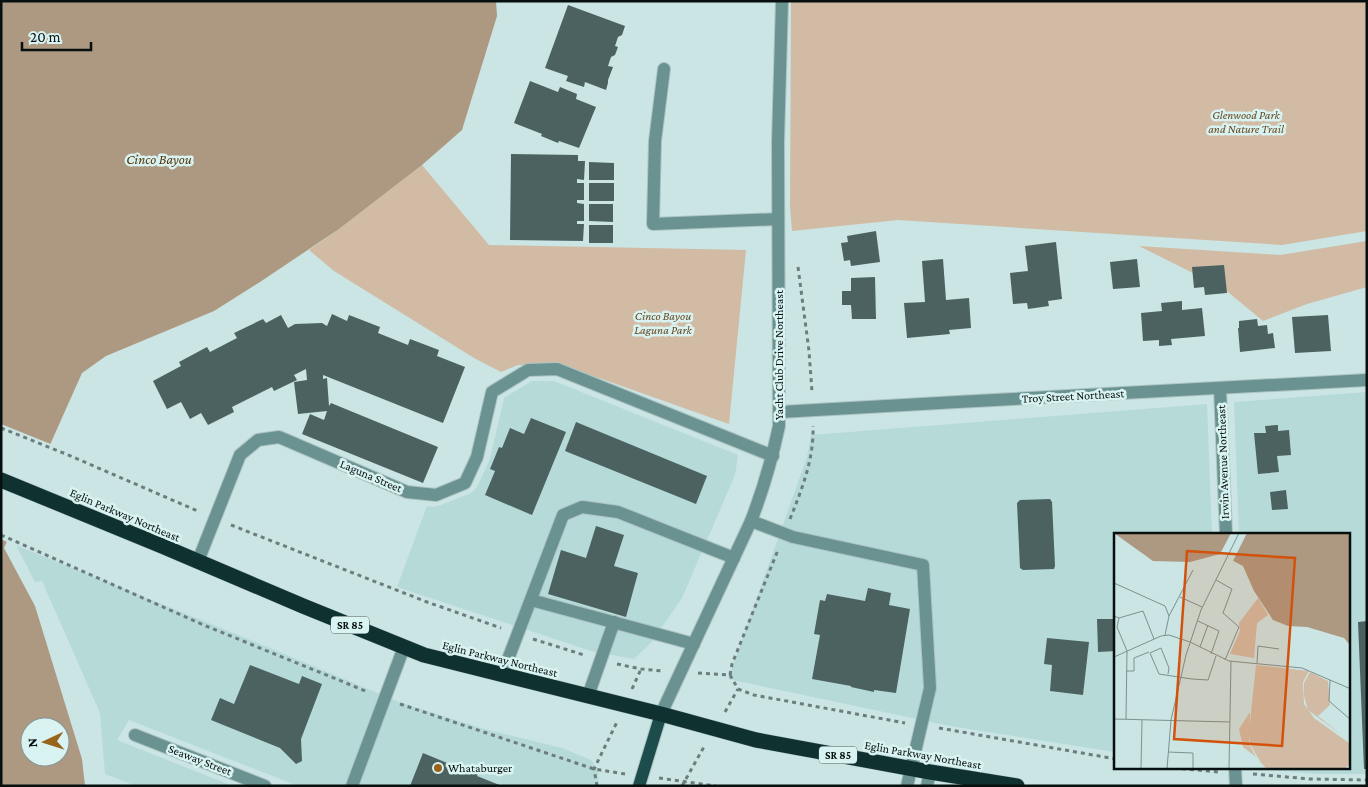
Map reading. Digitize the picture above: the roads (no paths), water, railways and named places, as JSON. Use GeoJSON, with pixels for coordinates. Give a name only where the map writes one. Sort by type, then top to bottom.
{"type":"FeatureCollection","features":[{"type":"Feature","properties":{"kind":"highway","name":"Eglin Parkway Northeast"},"geometry":{"type":"LineString","coordinates":[[1,480],[424,655],[661,714],[756,740],[912,768],[928,779],[1016,786]]}},
{"type":"Feature","properties":{"kind":"main road"},"geometry":{"type":"LineString","coordinates":[[641,781],[661,714]]}},
{"type":"Feature","properties":{"kind":"street","name":"Yacht Club Drive Northeast"},"geometry":{"type":"LineString","coordinates":[[661,714],[751,521],[763,490],[779,426],[778,141],[782,1]]}},
{"type":"Feature","properties":{"kind":"street"},"geometry":{"type":"LineString","coordinates":[[664,69],[655,141],[653,224],[778,219]]}},
{"type":"Feature","properties":{"kind":"street","name":"Laguna Street"},"geometry":{"type":"LineString","coordinates":[[198,561],[240,455],[258,440],[279,436],[407,492],[436,495],[464,483],[477,457],[492,392],[528,370],[557,369],[773,456]]}},
{"type":"Feature","properties":{"kind":"street","name":"Troy Street Northeast"},"geometry":{"type":"LineString","coordinates":[[780,412],[1367,380]]}},
{"type":"Feature","properties":{"kind":"street","name":"Irwin Avenue Northeast"},"geometry":{"type":"LineString","coordinates":[[1220,389],[1226,533]]}},
{"type":"Feature","properties":{"kind":"street"},"geometry":{"type":"LineString","coordinates":[[502,675],[563,515],[582,507],[618,512],[734,558]]}},
{"type":"Feature","properties":{"kind":"street"},"geometry":{"type":"LineString","coordinates":[[751,521],[793,537],[923,566],[930,688],[907,786]]}},
{"type":"Feature","properties":{"kind":"street"},"geometry":{"type":"LineString","coordinates":[[531,600],[694,644]]}},
{"type":"Feature","properties":{"kind":"street"},"geometry":{"type":"LineString","coordinates":[[588,696],[614,622]]}},
{"type":"Feature","properties":{"kind":"street"},"geometry":{"type":"LineString","coordinates":[[352,786],[404,647]]}},
{"type":"Feature","properties":{"kind":"street","name":"Seaway Street"},"geometry":{"type":"LineString","coordinates":[[135,735],[265,786]]}},
{"type":"Feature","properties":{"kind":"water","name":"Cinco Bayou"},"geometry":{"type":"Polygon","coordinates":[[[1,1],[496,1],[497,16],[462,130],[422,165],[339,229],[260,282],[214,311],[106,356],[82,373],[4,548],[35,606],[69,717],[20,717],[20,767],[70,767],[70,720],[82,759],[85,786],[1,786],[1,1]]]}},
{"type":"Feature","properties":{"kind":"place","name":"Whataburger"},"geometry":{"type":"Point","coordinates":[438,768]}},
{"type":"Feature","properties":{"kind":"park label","name":"Glenwood Park and Nature Trail"},"geometry":{"type":"Point","coordinates":[1246,122]}},
{"type":"Feature","properties":{"kind":"park label","name":"Cinco Bayou Laguna Park"},"geometry":{"type":"Point","coordinates":[663,323]}}]}
